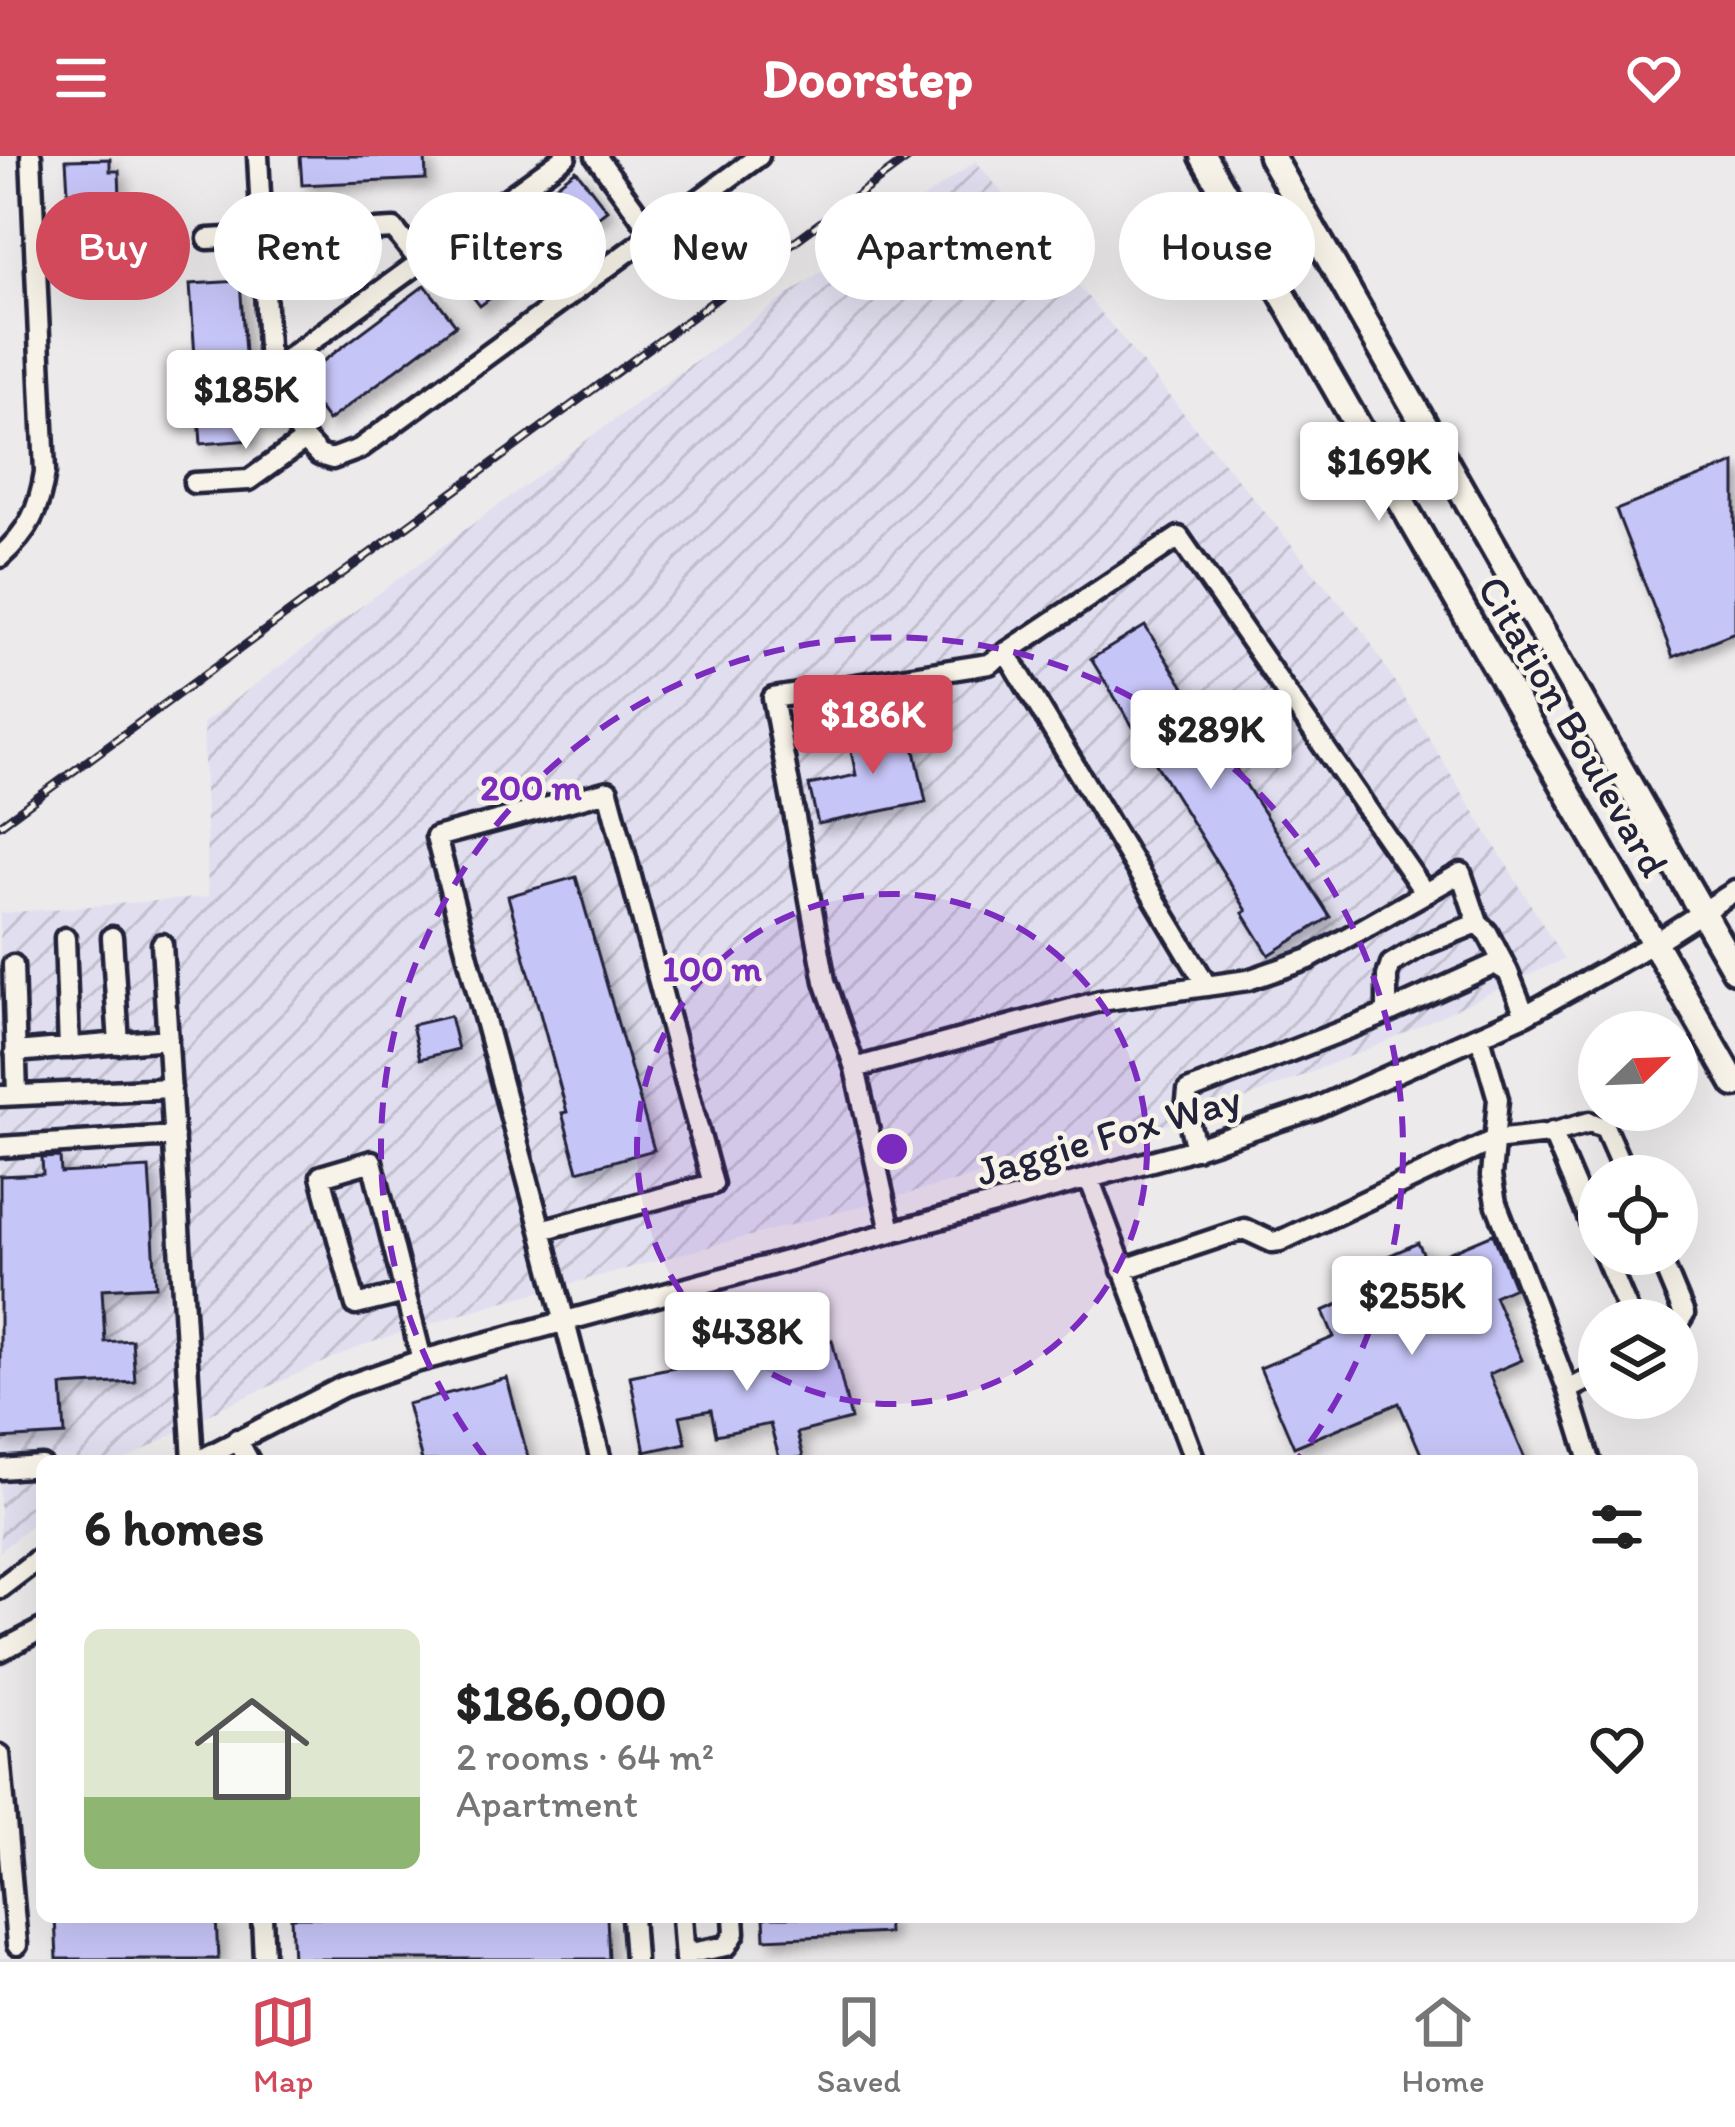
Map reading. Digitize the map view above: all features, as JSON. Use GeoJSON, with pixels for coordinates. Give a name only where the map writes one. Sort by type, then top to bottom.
{"type":"FeatureCollection","features":[{"type":"Feature","properties":{"kind":"main road","name":"Citation Boulevard"},"geometry":{"type":"LineString","coordinates":[[1203,156],[1735,1084]]}},
{"type":"Feature","properties":{"kind":"main road","name":"Citation Boulevard"},"geometry":{"type":"LineString","coordinates":[[1271,156],[1735,970]]}},
{"type":"Feature","properties":{"kind":"street"},"geometry":{"type":"LineString","coordinates":[[0,557],[26,533],[40,504],[45,472],[31,156]]}},
{"type":"Feature","properties":{"kind":"street"},"geometry":{"type":"LineString","coordinates":[[258,156],[260,192]]}},
{"type":"Feature","properties":{"kind":"street"},"geometry":{"type":"LineString","coordinates":[[516,192],[566,156]]}},
{"type":"Feature","properties":{"kind":"street"},"geometry":{"type":"LineString","coordinates":[[596,156],[630,203]]}},
{"type":"Feature","properties":{"kind":"street"},"geometry":{"type":"LineString","coordinates":[[710,192],[759,156]]}},
{"type":"Feature","properties":{"kind":"street"},"geometry":{"type":"LineString","coordinates":[[382,230],[394,229],[406,244]]}},
{"type":"Feature","properties":{"kind":"street"},"geometry":{"type":"LineString","coordinates":[[208,239],[214,239]]}},
{"type":"Feature","properties":{"kind":"street"},"geometry":{"type":"LineString","coordinates":[[265,300],[270,386],[305,440],[320,455],[332,459],[359,449],[630,250]]}},
{"type":"Feature","properties":{"kind":"street"},"geometry":{"type":"LineString","coordinates":[[269,372],[406,272]]}},
{"type":"Feature","properties":{"kind":"street"},"geometry":{"type":"LineString","coordinates":[[194,483],[249,481],[305,440]]}},
{"type":"Feature","properties":{"kind":"street"},"geometry":{"type":"LineString","coordinates":[[891,1231],[855,1068],[825,981],[772,698],[988,664],[1180,537],[1425,893]]}},
{"type":"Feature","properties":{"kind":"street"},"geometry":{"type":"LineString","coordinates":[[1006,652],[1208,986]]}},
{"type":"Feature","properties":{"kind":"street"},"geometry":{"type":"LineString","coordinates":[[541,1230],[713,1184],[608,791],[436,837],[599,1455]]}},
{"type":"Feature","properties":{"kind":"street"},"geometry":{"type":"LineString","coordinates":[[855,1068],[1100,1001],[1248,980],[1310,959],[1461,872],[1478,923],[1508,972],[1525,1015]]}},
{"type":"Feature","properties":{"kind":"street","name":"Jaggie Fox Way"},"geometry":{"type":"LineString","coordinates":[[206,1455],[342,1387],[422,1360],[1196,1149],[1314,1109],[1525,1015],[1735,891]]}},
{"type":"Feature","properties":{"kind":"street"},"geometry":{"type":"LineString","coordinates":[[1387,1013],[1391,964],[1420,946],[1478,923]]}},
{"type":"Feature","properties":{"kind":"street"},"geometry":{"type":"LineString","coordinates":[[112,937],[119,1044]]}},
{"type":"Feature","properties":{"kind":"street"},"geometry":{"type":"LineString","coordinates":[[65,938],[69,1048]]}},
{"type":"Feature","properties":{"kind":"street"},"geometry":{"type":"LineString","coordinates":[[162,944],[195,1455]]}},
{"type":"Feature","properties":{"kind":"street"},"geometry":{"type":"LineString","coordinates":[[13,964],[16,1052],[9,1096],[171,1088]]}},
{"type":"Feature","properties":{"kind":"street"},"geometry":{"type":"LineString","coordinates":[[1196,1149],[1186,1110],[1188,1091],[1387,1013],[1495,964],[1508,972]]}},
{"type":"Feature","properties":{"kind":"street"},"geometry":{"type":"LineString","coordinates":[[1480,1037],[1498,1099],[1491,1176],[1496,1204],[1588,1455]]}},
{"type":"Feature","properties":{"kind":"street"},"geometry":{"type":"LineString","coordinates":[[16,1052],[168,1040]]}},
{"type":"Feature","properties":{"kind":"street"},"geometry":{"type":"LineString","coordinates":[[1122,1270],[1244,1229],[1280,1241],[1494,1141],[1590,1122],[1605,1128],[1617,1155]]}},
{"type":"Feature","properties":{"kind":"street"},"geometry":{"type":"LineString","coordinates":[[1552,1132],[1578,1193]]}},
{"type":"Feature","properties":{"kind":"street"},"geometry":{"type":"LineString","coordinates":[[0,1147],[174,1136]]}},
{"type":"Feature","properties":{"kind":"street"},"geometry":{"type":"LineString","coordinates":[[405,1293],[356,1305],[321,1176],[372,1161],[422,1360]]}},
{"type":"Feature","properties":{"kind":"street"},"geometry":{"type":"LineString","coordinates":[[1090,1178],[1193,1455]]}},
{"type":"Feature","properties":{"kind":"street"},"geometry":{"type":"LineString","coordinates":[[1568,1390],[1578,1385]]}},
{"type":"Feature","properties":{"kind":"street"},"geometry":{"type":"LineString","coordinates":[[237,1439],[246,1455]]}},
{"type":"Feature","properties":{"kind":"street"},"geometry":{"type":"LineString","coordinates":[[0,1469],[36,1466]]}},
{"type":"Feature","properties":{"kind":"street"},"geometry":{"type":"LineString","coordinates":[[0,1588],[36,1561]]}},
{"type":"Feature","properties":{"kind":"street"},"geometry":{"type":"LineString","coordinates":[[0,1651],[36,1632]]}},
{"type":"Feature","properties":{"kind":"street"},"geometry":{"type":"LineString","coordinates":[[0,1755],[16,1945]]}},
{"type":"Feature","properties":{"kind":"street"},"geometry":{"type":"LineString","coordinates":[[262,1923],[264,1959]]}},
{"type":"Feature","properties":{"kind":"street"},"geometry":{"type":"LineString","coordinates":[[632,1923],[634,1959]]}},
{"type":"Feature","properties":{"kind":"street"},"geometry":{"type":"LineString","coordinates":[[682,1923],[685,1957],[727,1946],[735,1933],[734,1923]]}},
{"type":"Feature","properties":{"kind":"shaded area"},"geometry":{"type":"Polygon","coordinates":[[[976,161],[1002,192],[933,192],[976,161]]]}},
{"type":"Feature","properties":{"kind":"shaded area"},"geometry":{"type":"Polygon","coordinates":[[[815,276],[815,300],[1090,300],[1366,635],[1564,959],[1378,1045],[1208,1114],[494,1304],[363,1345],[225,1406],[135,1455],[36,1455],[36,1520],[0,1552],[0,913],[208,897],[203,723],[645,397],[781,300],[791,300],[791,293],[815,276]]]}},
{"type":"Feature","properties":{"kind":"building"},"geometry":{"type":"Polygon","coordinates":[[[300,156],[425,156],[426,179],[302,185],[300,156]]]}},
{"type":"Feature","properties":{"kind":"building"},"geometry":{"type":"Polygon","coordinates":[[[110,159],[110,171],[119,171],[120,192],[68,192],[66,160],[110,159]]]}},
{"type":"Feature","properties":{"kind":"building"},"geometry":{"type":"Polygon","coordinates":[[[576,170],[593,192],[547,192],[576,170]]]}},
{"type":"Feature","properties":{"kind":"building"},"geometry":{"type":"Polygon","coordinates":[[[214,283],[214,300],[241,300],[251,440],[201,444],[190,284],[214,283]]]}},
{"type":"Feature","properties":{"kind":"building"},"geometry":{"type":"Polygon","coordinates":[[[406,299],[437,300],[456,325],[328,421],[298,380],[406,299]]]}},
{"type":"Feature","properties":{"kind":"building"},"geometry":{"type":"Polygon","coordinates":[[[1735,463],[1735,632],[1673,657],[1616,510],[1735,463]]]}},
{"type":"Feature","properties":{"kind":"building"},"geometry":{"type":"Polygon","coordinates":[[[1145,626],[1330,917],[1269,955],[1243,913],[1247,911],[1091,659],[1145,626]]]}},
{"type":"Feature","properties":{"kind":"building"},"geometry":{"type":"Polygon","coordinates":[[[909,723],[926,802],[818,824],[809,785],[856,775],[848,736],[909,723]]]}},
{"type":"Feature","properties":{"kind":"building"},"geometry":{"type":"Polygon","coordinates":[[[576,877],[654,1150],[578,1171],[562,1113],[567,1112],[508,896],[576,877]]]}},
{"type":"Feature","properties":{"kind":"building"},"geometry":{"type":"Polygon","coordinates":[[[450,1016],[458,1049],[420,1059],[412,1025],[450,1016]]]}},
{"type":"Feature","properties":{"kind":"building"},"geometry":{"type":"Polygon","coordinates":[[[60,1157],[61,1173],[149,1168],[156,1286],[102,1289],[105,1342],[132,1340],[135,1382],[62,1386],[65,1435],[0,1439],[0,1176],[43,1174],[42,1158],[60,1157]]]}},
{"type":"Feature","properties":{"kind":"building"},"geometry":{"type":"Polygon","coordinates":[[[1493,1234],[1514,1287],[1494,1296],[1522,1360],[1489,1374],[1523,1455],[1421,1455],[1399,1403],[1294,1447],[1260,1368],[1334,1337],[1323,1311],[1383,1285],[1374,1262],[1418,1243],[1427,1262],[1493,1234]]]}},
{"type":"Feature","properties":{"kind":"building"},"geometry":{"type":"Polygon","coordinates":[[[818,1328],[823,1343],[832,1340],[851,1419],[797,1433],[802,1455],[778,1455],[770,1424],[716,1435],[711,1410],[680,1416],[686,1443],[645,1452],[630,1376],[738,1354],[740,1365],[765,1357],[763,1343],[818,1328]]]}},
{"type":"Feature","properties":{"kind":"building"},"geometry":{"type":"Polygon","coordinates":[[[507,1378],[527,1455],[420,1455],[407,1404],[507,1378]]]}},
{"type":"Feature","properties":{"kind":"building"},"geometry":{"type":"Polygon","coordinates":[[[55,1923],[216,1923],[218,1959],[57,1959],[55,1923]]]}},
{"type":"Feature","properties":{"kind":"building"},"geometry":{"type":"Polygon","coordinates":[[[291,1923],[607,1923],[609,1959],[293,1959],[291,1923]]]}},
{"type":"Feature","properties":{"kind":"building"},"geometry":{"type":"Polygon","coordinates":[[[764,1923],[887,1923],[888,1933],[765,1939],[764,1923]]]}},
{"type":"Feature","properties":{"kind":"railway"},"geometry":{"type":"LineString","coordinates":[[0,825],[911,156]]}}]}
